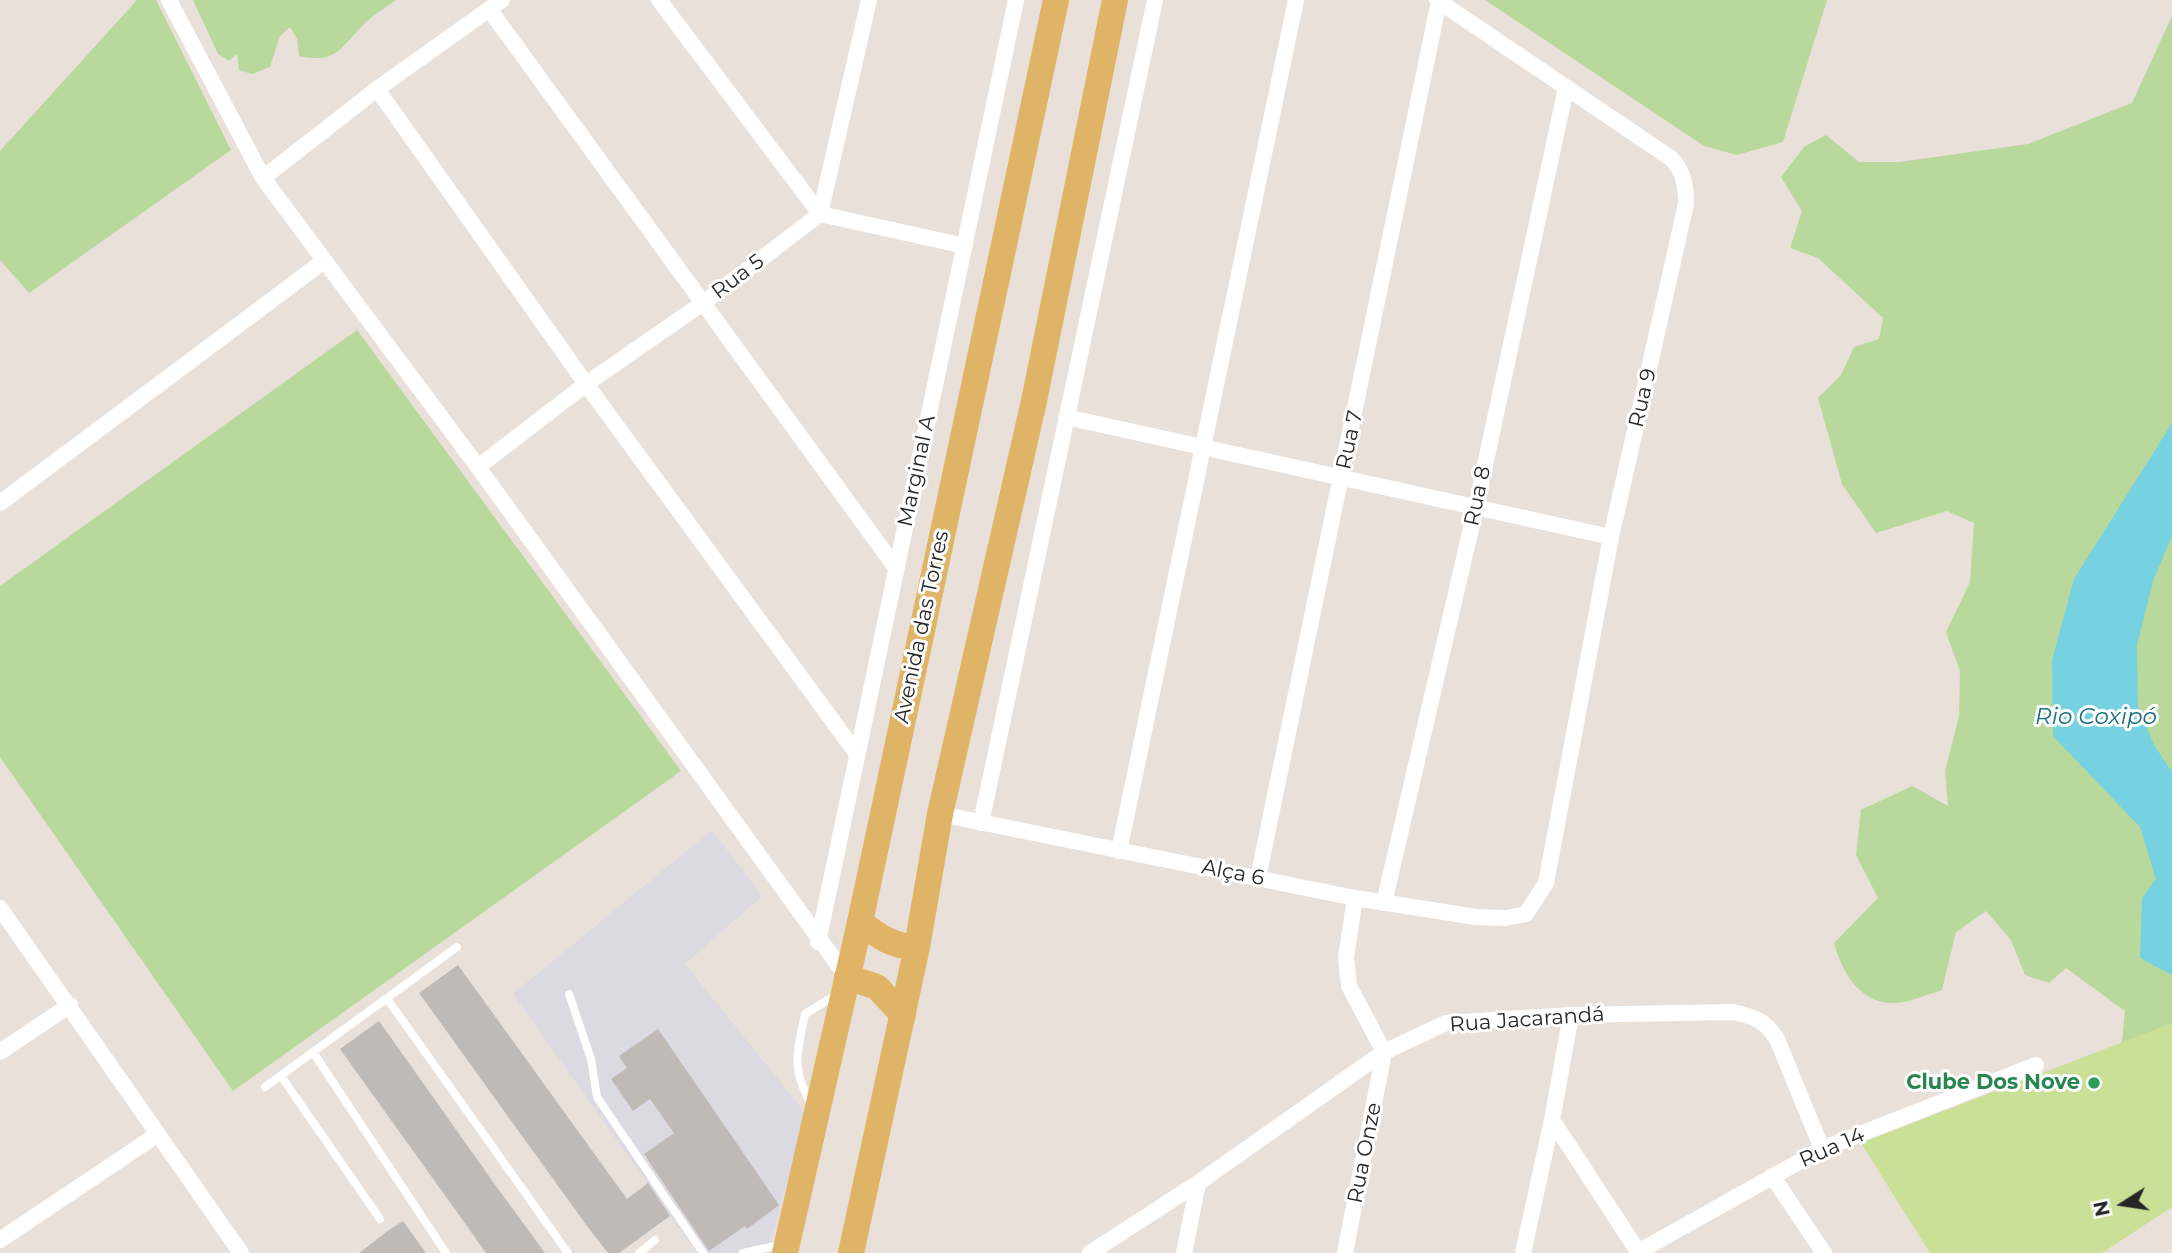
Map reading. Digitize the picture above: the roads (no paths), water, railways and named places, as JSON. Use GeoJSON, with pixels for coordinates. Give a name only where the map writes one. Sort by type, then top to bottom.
{"type":"FeatureCollection","features":[{"type":"Feature","properties":{"kind":"main road","name":"Avenida das Torres"},"geometry":{"type":"LineString","coordinates":[[786,1248],[860,922],[1056,0]]}},
{"type":"Feature","properties":{"kind":"main road"},"geometry":{"type":"LineString","coordinates":[[851,1253],[917,947],[940,814],[1034,401],[1115,0]]}},
{"type":"Feature","properties":{"kind":"main road"},"geometry":{"type":"LineString","coordinates":[[860,922],[881,939],[898,945],[917,947]]}},
{"type":"Feature","properties":{"kind":"main road"},"geometry":{"type":"LineString","coordinates":[[845,984],[877,987],[903,1015]]}},
{"type":"Feature","properties":{"kind":"street"},"geometry":{"type":"LineString","coordinates":[[169,0],[263,178],[478,467],[818,942],[845,984]]}},
{"type":"Feature","properties":{"kind":"street"},"geometry":{"type":"LineString","coordinates":[[659,0],[820,214],[965,246]]}},
{"type":"Feature","properties":{"kind":"street"},"geometry":{"type":"LineString","coordinates":[[820,214],[870,0]]}},
{"type":"Feature","properties":{"kind":"street","name":"Marginal A"},"geometry":{"type":"LineString","coordinates":[[818,942],[1016,0]]}},
{"type":"Feature","properties":{"kind":"street"},"geometry":{"type":"LineString","coordinates":[[981,823],[1155,0]]}},
{"type":"Feature","properties":{"kind":"street"},"geometry":{"type":"LineString","coordinates":[[1119,851],[1296,0]]}},
{"type":"Feature","properties":{"kind":"street","name":"Rua 9"},"geometry":{"type":"LineString","coordinates":[[1438,1],[1672,159],[1681,170],[1685,184],[1686,204],[1611,537],[1546,883],[1526,914]]}},
{"type":"Feature","properties":{"kind":"street","name":"Rua 7"},"geometry":{"type":"LineString","coordinates":[[1258,878],[1438,1]]}},
{"type":"Feature","properties":{"kind":"street"},"geometry":{"type":"LineString","coordinates":[[263,178],[377,89],[496,4],[704,303],[896,568]]}},
{"type":"Feature","properties":{"kind":"street","name":"Rua 8"},"geometry":{"type":"LineString","coordinates":[[1384,903],[1476,507],[1566,88]]}},
{"type":"Feature","properties":{"kind":"street"},"geometry":{"type":"LineString","coordinates":[[377,89],[586,384],[857,754]]}},
{"type":"Feature","properties":{"kind":"street","name":"Rua 5"},"geometry":{"type":"LineString","coordinates":[[478,467],[586,384],[704,303],[820,214]]}},
{"type":"Feature","properties":{"kind":"street"},"geometry":{"type":"LineString","coordinates":[[0,503],[324,261]]}},
{"type":"Feature","properties":{"kind":"street"},"geometry":{"type":"LineString","coordinates":[[1066,417],[1611,537]]}},
{"type":"Feature","properties":{"kind":"street","name":"Alça 6"},"geometry":{"type":"LineString","coordinates":[[940,814],[1384,903],[1492,918],[1526,914]]}},
{"type":"Feature","properties":{"kind":"street"},"geometry":{"type":"LineString","coordinates":[[1355,898],[1346,957],[1349,986],[1384,1052]]}},
{"type":"Feature","properties":{"kind":"street"},"geometry":{"type":"LineString","coordinates":[[0,908],[241,1253]]}},
{"type":"Feature","properties":{"kind":"street"},"geometry":{"type":"LineString","coordinates":[[0,1052],[70,1005]]}},
{"type":"Feature","properties":{"kind":"street","name":"Rua Jacarandá"},"geometry":{"type":"LineString","coordinates":[[1090,1253],[1198,1184],[1384,1052],[1446,1023],[1571,1014],[1733,1012],[1751,1016],[1769,1025],[1822,1149]]}},
{"type":"Feature","properties":{"kind":"street"},"geometry":{"type":"LineString","coordinates":[[1523,1253],[1552,1120],[1571,1014]]}},
{"type":"Feature","properties":{"kind":"street","name":"Rua Onze"},"geometry":{"type":"LineString","coordinates":[[1345,1253],[1384,1052]]}},
{"type":"Feature","properties":{"kind":"street","name":"Rua 14"},"geometry":{"type":"LineString","coordinates":[[1638,1253],[1822,1149],[2036,1065]]}},
{"type":"Feature","properties":{"kind":"street"},"geometry":{"type":"LineString","coordinates":[[1552,1120],[1638,1253]]}},
{"type":"Feature","properties":{"kind":"street"},"geometry":{"type":"LineString","coordinates":[[0,1240],[158,1134]]}},
{"type":"Feature","properties":{"kind":"street"},"geometry":{"type":"LineString","coordinates":[[1772,1176],[1824,1253]]}},
{"type":"Feature","properties":{"kind":"street"},"geometry":{"type":"LineString","coordinates":[[1184,1253],[1198,1184]]}},
{"type":"Feature","properties":{"kind":"lane"},"geometry":{"type":"LineString","coordinates":[[265,1087],[457,947]]}},
{"type":"Feature","properties":{"kind":"lane"},"geometry":{"type":"LineString","coordinates":[[569,994],[591,1059],[597,1097],[703,1253]]}},
{"type":"Feature","properties":{"kind":"lane"},"geometry":{"type":"LineString","coordinates":[[388,999],[568,1253]]}},
{"type":"Feature","properties":{"kind":"lane"},"geometry":{"type":"LineString","coordinates":[[313,1052],[446,1253]]}},
{"type":"Feature","properties":{"kind":"lane"},"geometry":{"type":"LineString","coordinates":[[281,1076],[380,1219]]}},
{"type":"Feature","properties":{"kind":"lane"},"geometry":{"type":"LineString","coordinates":[[639,1253],[655,1240]]}},
{"type":"Feature","properties":{"kind":"lane"},"geometry":{"type":"LineString","coordinates":[[743,1253],[754,1248],[786,1248]]}},
{"type":"Feature","properties":{"kind":"water","name":"Rio Coxipó"},"geometry":{"type":"Polygon","coordinates":[[[2172,423],[2172,536],[2153,581],[2137,645],[2138,706],[2154,745],[2172,772],[2172,975],[2140,958],[2142,898],[2156,879],[2140,827],[2053,736],[2052,660],[2074,579],[2172,423]]]}},
{"type":"Feature","properties":{"kind":"place","name":"Clube Dos Nove"},"geometry":{"type":"Point","coordinates":[2094,1083]}}]}
